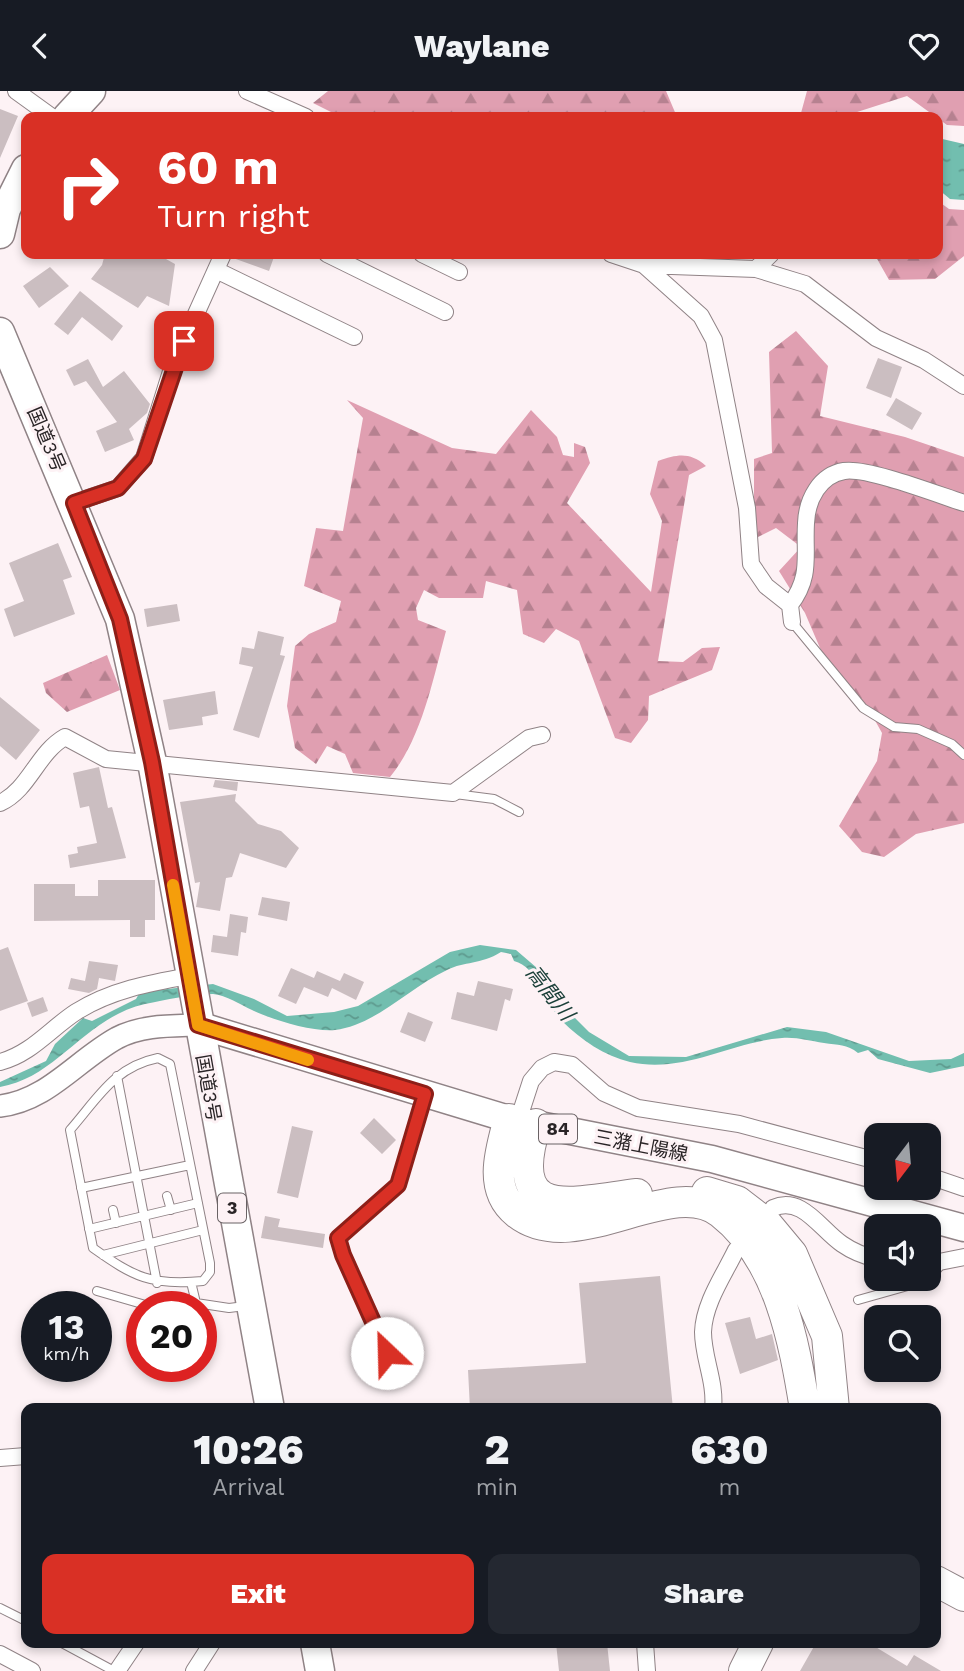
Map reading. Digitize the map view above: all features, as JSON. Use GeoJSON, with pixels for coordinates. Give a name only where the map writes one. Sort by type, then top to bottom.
{"type":"FeatureCollection","features":[{"type":"Feature","properties":{"kind":"highway"},"geometry":{"type":"LineString","coordinates":[[72,112],[91,91]]}},
{"type":"Feature","properties":{"kind":"highway"},"geometry":{"type":"LineString","coordinates":[[0,234],[6,209],[21,179]]}},
{"type":"Feature","properties":{"kind":"highway","name":"国道3号"},"geometry":{"type":"LineString","coordinates":[[0,332],[74,503],[120,619],[152,762],[269,1403]]}},
{"type":"Feature","properties":{"kind":"highway"},"geometry":{"type":"LineString","coordinates":[[521,1121],[497,1167],[501,1188],[513,1209],[527,1221],[551,1228],[575,1227],[663,1205],[694,1204],[720,1211],[766,1265],[795,1345],[804,1403]]}},
{"type":"Feature","properties":{"kind":"highway"},"geometry":{"type":"LineString","coordinates":[[521,1121],[528,1177],[538,1192],[551,1200],[571,1203],[677,1189],[702,1190],[737,1201],[767,1224],[792,1254],[827,1336],[833,1403]]}},
{"type":"Feature","properties":{"kind":"highway"},"geometry":{"type":"LineString","coordinates":[[941,1584],[964,1596]]}},
{"type":"Feature","properties":{"kind":"highway"},"geometry":{"type":"LineString","coordinates":[[316,1648],[320,1671]]}},
{"type":"Feature","properties":{"kind":"highway"},"geometry":{"type":"LineString","coordinates":[[744,1671],[756,1648]]}},
{"type":"Feature","properties":{"kind":"highway"},"geometry":{"type":"LineString","coordinates":[[761,1671],[772,1648]]}},
{"type":"Feature","properties":{"kind":"main road","name":"三潴上陽線"},"geometry":{"type":"LineString","coordinates":[[193,997],[425,1094],[521,1121],[712,1159],[964,1228]]}},
{"type":"Feature","properties":{"kind":"street"},"geometry":{"type":"LineString","coordinates":[[16,91],[45,112]]}},
{"type":"Feature","properties":{"kind":"street"},"geometry":{"type":"LineString","coordinates":[[247,91],[295,112]]}},
{"type":"Feature","properties":{"kind":"street"},"geometry":{"type":"LineString","coordinates":[[74,503],[118,488],[144,459],[173,365],[221,259]]}},
{"type":"Feature","properties":{"kind":"street"},"geometry":{"type":"LineString","coordinates":[[337,259],[445,312]]}},
{"type":"Feature","properties":{"kind":"street"},"geometry":{"type":"LineString","coordinates":[[433,259],[459,271]]}},
{"type":"Feature","properties":{"kind":"street"},"geometry":{"type":"LineString","coordinates":[[626,259],[644,265],[756,269],[805,284],[876,338],[924,360],[964,386]]}},
{"type":"Feature","properties":{"kind":"street"},"geometry":{"type":"LineString","coordinates":[[756,269],[766,259]]}},
{"type":"Feature","properties":{"kind":"street"},"geometry":{"type":"LineString","coordinates":[[644,265],[701,316],[714,340],[747,508],[751,563],[765,586],[791,613],[806,575],[806,519],[813,494],[824,477],[847,470],[887,479],[964,503]]}},
{"type":"Feature","properties":{"kind":"street"},"geometry":{"type":"LineString","coordinates":[[216,270],[354,337]]}},
{"type":"Feature","properties":{"kind":"street"},"geometry":{"type":"LineString","coordinates":[[0,803],[24,782],[52,744],[65,737],[106,759],[453,793],[529,738],[542,735]]}},
{"type":"Feature","properties":{"kind":"street"},"geometry":{"type":"LineString","coordinates":[[0,1062],[27,1051],[75,1013],[123,990],[193,997]]}},
{"type":"Feature","properties":{"kind":"street"},"geometry":{"type":"LineString","coordinates":[[0,1106],[18,1104],[41,1093],[118,1038],[148,1027],[193,997]]}},
{"type":"Feature","properties":{"kind":"street"},"geometry":{"type":"LineString","coordinates":[[521,1121],[531,1081],[542,1068],[554,1062],[572,1065],[604,1093],[638,1108],[738,1124],[864,1158]]}},
{"type":"Feature","properties":{"kind":"street"},"geometry":{"type":"LineString","coordinates":[[942,1180],[964,1188]]}},
{"type":"Feature","properties":{"kind":"street"},"geometry":{"type":"LineString","coordinates":[[773,1208],[783,1204],[801,1208],[841,1243],[864,1253]]}},
{"type":"Feature","properties":{"kind":"street"},"geometry":{"type":"LineString","coordinates":[[714,1403],[715,1395],[703,1332],[708,1306],[736,1250]]}},
{"type":"Feature","properties":{"kind":"street"},"geometry":{"type":"LineString","coordinates":[[941,1262],[964,1257]]}},
{"type":"Feature","properties":{"kind":"street"},"geometry":{"type":"LineString","coordinates":[[0,1458],[21,1456]]}},
{"type":"Feature","properties":{"kind":"street"},"geometry":{"type":"LineString","coordinates":[[116,1671],[132,1648]]}},
{"type":"Feature","properties":{"kind":"street"},"geometry":{"type":"LineString","coordinates":[[194,1671],[209,1648]]}},
{"type":"Feature","properties":{"kind":"street"},"geometry":{"type":"LineString","coordinates":[[645,1648],[647,1671]]}},
{"type":"Feature","properties":{"kind":"street"},"geometry":{"type":"LineString","coordinates":[[0,1654],[32,1671]]}},
{"type":"Feature","properties":{"kind":"lane"},"geometry":{"type":"LineString","coordinates":[[791,613],[863,708],[894,727],[918,729],[952,744],[964,755]]}},
{"type":"Feature","properties":{"kind":"lane"},"geometry":{"type":"LineString","coordinates":[[453,793],[494,799],[519,812]]}},
{"type":"Feature","properties":{"kind":"lane"},"geometry":{"type":"LineString","coordinates":[[158,1058],[170,1064],[190,1165],[210,1272],[203,1281],[157,1283],[93,1248],[70,1131],[117,1076],[135,1063],[158,1058]]}},
{"type":"Feature","properties":{"kind":"lane"},"geometry":{"type":"LineString","coordinates":[[117,1076],[142,1217],[157,1283]]}},
{"type":"Feature","properties":{"kind":"lane"},"geometry":{"type":"LineString","coordinates":[[387,1353],[338,1238],[398,1185],[425,1094]]}},
{"type":"Feature","properties":{"kind":"lane"},"geometry":{"type":"LineString","coordinates":[[81,1188],[190,1165]]}},
{"type":"Feature","properties":{"kind":"lane"},"geometry":{"type":"LineString","coordinates":[[167,1196],[171,1210]]}},
{"type":"Feature","properties":{"kind":"lane"},"geometry":{"type":"LineString","coordinates":[[89,1229],[198,1203]]}},
{"type":"Feature","properties":{"kind":"lane"},"geometry":{"type":"LineString","coordinates":[[113,1210],[116,1223]]}},
{"type":"Feature","properties":{"kind":"lane"},"geometry":{"type":"LineString","coordinates":[[103,1255],[203,1230]]}},
{"type":"Feature","properties":{"kind":"lane"},"geometry":{"type":"LineString","coordinates":[[191,1282],[193,1291]]}},
{"type":"Feature","properties":{"kind":"lane"},"geometry":{"type":"LineString","coordinates":[[858,1300],[890,1291]]}},
{"type":"Feature","properties":{"kind":"lane"},"geometry":{"type":"LineString","coordinates":[[217,1306],[229,1308],[251,1305]]}},
{"type":"Feature","properties":{"kind":"lane"},"geometry":{"type":"LineString","coordinates":[[0,1608],[21,1618]]}},
{"type":"Feature","properties":{"kind":"lane"},"geometry":{"type":"LineString","coordinates":[[72,1648],[116,1671]]}},
{"type":"Feature","properties":{"kind":"green space"},"geometry":{"type":"Polygon","coordinates":[[[328,91],[666,91],[675,112],[331,112],[313,103],[328,91]]]}},
{"type":"Feature","properties":{"kind":"green space"},"geometry":{"type":"Polygon","coordinates":[[[807,91],[964,91],[964,126],[947,125],[943,122],[943,112],[929,112],[907,96],[857,112],[801,112],[807,91]]]}},
{"type":"Feature","properties":{"kind":"green space"},"geometry":{"type":"Polygon","coordinates":[[[943,205],[949,209],[964,210],[964,256],[935,279],[889,280],[877,259],[943,259],[943,205]]]}},
{"type":"Feature","properties":{"kind":"green space"},"geometry":{"type":"Polygon","coordinates":[[[796,331],[828,366],[820,416],[905,437],[964,457],[964,823],[916,834],[884,857],[862,852],[839,826],[877,761],[882,733],[867,706],[823,655],[805,613],[779,571],[801,547],[776,528],[754,539],[754,459],[772,453],[769,352],[796,331]]]}},
{"type":"Feature","properties":{"kind":"green space"},"geometry":{"type":"Polygon","coordinates":[[[347,400],[452,448],[496,454],[531,410],[557,437],[563,455],[574,457],[574,443],[585,447],[590,463],[567,503],[651,592],[662,521],[650,494],[658,461],[689,456],[700,461],[706,466],[689,475],[658,661],[683,662],[702,648],[720,647],[712,670],[649,696],[648,720],[631,743],[615,738],[579,641],[556,629],[544,643],[523,634],[517,590],[486,581],[483,598],[439,598],[424,590],[416,608],[418,620],[446,631],[425,707],[401,761],[390,777],[353,773],[345,754],[327,746],[316,764],[295,748],[287,706],[295,646],[309,634],[336,622],[341,601],[304,586],[316,528],[343,531],[363,418],[347,400]]]}},
{"type":"Feature","properties":{"kind":"green space"},"geometry":{"type":"Polygon","coordinates":[[[107,655],[120,690],[67,712],[46,693],[43,683],[107,655]]]}},
{"type":"Feature","properties":{"kind":"water"},"geometry":{"type":"Polygon","coordinates":[[[943,139],[964,144],[964,200],[950,199],[943,193],[943,139]]]}},
{"type":"Feature","properties":{"kind":"water","name":"高間川"},"geometry":{"type":"Polygon","coordinates":[[[480,945],[516,950],[537,968],[565,1008],[589,1032],[629,1056],[686,1057],[787,1027],[826,1032],[909,1061],[951,1059],[964,1053],[964,1066],[930,1073],[878,1059],[868,1050],[858,1053],[842,1045],[788,1038],[744,1045],[669,1064],[630,1062],[585,1041],[569,1028],[556,1014],[530,971],[514,961],[511,954],[501,952],[447,970],[365,1021],[335,1030],[315,1029],[281,1021],[213,994],[145,1004],[105,1021],[39,1072],[0,1087],[0,1082],[46,1061],[55,1044],[83,1018],[92,1021],[136,999],[140,992],[213,984],[254,999],[287,1016],[334,1012],[358,1006],[450,952],[480,945]]]}},
{"type":"Feature","properties":{"kind":"building"},"geometry":{"type":"Polygon","coordinates":[[[0,109],[18,116],[0,158],[0,109]]]}},
{"type":"Feature","properties":{"kind":"building"},"geometry":{"type":"Polygon","coordinates":[[[104,259],[166,259],[175,264],[169,306],[147,296],[138,308],[91,279],[104,259]]]}},
{"type":"Feature","properties":{"kind":"building"},"geometry":{"type":"Polygon","coordinates":[[[236,259],[273,259],[269,271],[236,259]]]}},
{"type":"Feature","properties":{"kind":"building"},"geometry":{"type":"Polygon","coordinates":[[[50,267],[69,286],[39,308],[23,286],[50,267]]]}},
{"type":"Feature","properties":{"kind":"building"},"geometry":{"type":"Polygon","coordinates":[[[80,291],[123,326],[112,341],[82,317],[68,335],[54,324],[80,291]]]}},
{"type":"Feature","properties":{"kind":"building"},"geometry":{"type":"Polygon","coordinates":[[[878,358],[902,367],[891,398],[866,388],[878,358]]]}},
{"type":"Feature","properties":{"kind":"building"},"geometry":{"type":"Polygon","coordinates":[[[88,359],[103,387],[124,371],[150,404],[147,413],[129,429],[134,440],[105,452],[96,431],[117,422],[86,381],[74,386],[66,370],[88,359]]]}},
{"type":"Feature","properties":{"kind":"building"},"geometry":{"type":"Polygon","coordinates":[[[896,398],[922,413],[912,430],[886,415],[896,398]]]}},
{"type":"Feature","properties":{"kind":"building"},"geometry":{"type":"Polygon","coordinates":[[[58,543],[72,577],[63,580],[75,614],[14,637],[4,609],[24,601],[9,563],[58,543]]]}},
{"type":"Feature","properties":{"kind":"building"},"geometry":{"type":"Polygon","coordinates":[[[177,604],[180,621],[147,627],[144,609],[177,604]]]}},
{"type":"Feature","properties":{"kind":"building"},"geometry":{"type":"Polygon","coordinates":[[[258,631],[284,637],[280,655],[285,656],[259,738],[233,730],[253,667],[239,664],[242,647],[254,649],[258,631]]]}},
{"type":"Feature","properties":{"kind":"building"},"geometry":{"type":"Polygon","coordinates":[[[215,691],[218,714],[202,717],[203,725],[169,730],[163,700],[215,691]]]}},
{"type":"Feature","properties":{"kind":"building"},"geometry":{"type":"Polygon","coordinates":[[[0,697],[40,730],[16,760],[0,746],[0,697]]]}},
{"type":"Feature","properties":{"kind":"building"},"geometry":{"type":"Polygon","coordinates":[[[99,767],[108,808],[112,807],[126,858],[70,868],[68,855],[78,853],[77,847],[97,843],[89,806],[80,808],[73,773],[99,767]]]}},
{"type":"Feature","properties":{"kind":"building"},"geometry":{"type":"Polygon","coordinates":[[[215,780],[238,782],[237,791],[213,787],[215,780]]]}},
{"type":"Feature","properties":{"kind":"building"},"geometry":{"type":"Polygon","coordinates":[[[236,794],[235,801],[258,824],[281,831],[299,848],[286,868],[240,853],[232,877],[226,878],[220,911],[196,907],[200,882],[195,883],[180,802],[236,794]]]}},
{"type":"Feature","properties":{"kind":"building"},"geometry":{"type":"Polygon","coordinates":[[[98,880],[155,880],[155,920],[145,920],[145,937],[130,937],[130,920],[34,921],[34,884],[75,884],[75,896],[98,896],[98,880]]]}},
{"type":"Feature","properties":{"kind":"building"},"geometry":{"type":"Polygon","coordinates":[[[262,897],[290,902],[287,921],[258,915],[262,897]]]}},
{"type":"Feature","properties":{"kind":"building"},"geometry":{"type":"Polygon","coordinates":[[[230,914],[248,917],[246,933],[241,932],[238,956],[211,952],[213,935],[227,937],[230,914]]]}},
{"type":"Feature","properties":{"kind":"building"},"geometry":{"type":"Polygon","coordinates":[[[8,947],[28,1001],[0,1011],[0,950],[8,947]]]}},
{"type":"Feature","properties":{"kind":"building"},"geometry":{"type":"Polygon","coordinates":[[[89,961],[118,965],[115,981],[99,978],[97,989],[89,993],[68,989],[71,978],[85,981],[89,961]]]}},
{"type":"Feature","properties":{"kind":"building"},"geometry":{"type":"Polygon","coordinates":[[[291,968],[314,978],[317,971],[340,981],[344,973],[364,982],[356,1000],[332,988],[328,997],[304,987],[296,1004],[278,996],[291,968]]]}},
{"type":"Feature","properties":{"kind":"building"},"geometry":{"type":"Polygon","coordinates":[[[478,981],[513,989],[510,1001],[505,999],[497,1031],[451,1019],[457,992],[474,996],[478,981]]]}},
{"type":"Feature","properties":{"kind":"building"},"geometry":{"type":"Polygon","coordinates":[[[43,997],[48,1011],[32,1017],[27,1003],[43,997]]]}},
{"type":"Feature","properties":{"kind":"building"},"geometry":{"type":"Polygon","coordinates":[[[408,1012],[433,1022],[425,1042],[400,1032],[408,1012]]]}},
{"type":"Feature","properties":{"kind":"building"},"geometry":{"type":"Polygon","coordinates":[[[374,1118],[396,1140],[382,1154],[360,1133],[374,1118]]]}},
{"type":"Feature","properties":{"kind":"building"},"geometry":{"type":"Polygon","coordinates":[[[292,1126],[313,1131],[298,1198],[277,1193],[292,1126]]]}},
{"type":"Feature","properties":{"kind":"building"},"geometry":{"type":"Polygon","coordinates":[[[265,1216],[280,1219],[278,1227],[325,1234],[323,1248],[261,1238],[265,1216]]]}},
{"type":"Feature","properties":{"kind":"building"},"geometry":{"type":"Polygon","coordinates":[[[660,1276],[672,1403],[470,1403],[468,1370],[586,1363],[579,1283],[660,1276]]]}},
{"type":"Feature","properties":{"kind":"building"},"geometry":{"type":"Polygon","coordinates":[[[750,1317],[756,1339],[772,1334],[778,1360],[740,1374],[725,1323],[750,1317]]]}},
{"type":"Feature","properties":{"kind":"building"},"geometry":{"type":"Polygon","coordinates":[[[557,1648],[608,1648],[610,1671],[559,1671],[557,1648]]]}},
{"type":"Feature","properties":{"kind":"building"},"geometry":{"type":"Polygon","coordinates":[[[813,1648],[877,1648],[907,1666],[914,1655],[941,1671],[800,1671],[813,1648]]]}},
{"type":"Feature","properties":{"kind":"slow traffic"},"geometry":{"type":"LineString","coordinates":[[173,885],[198,1025],[308,1060]]}},
{"type":"Feature","properties":{"kind":"route"},"geometry":{"type":"LineString","coordinates":[[184,341],[173,365],[144,459],[118,488],[74,503],[120,619],[152,762],[198,1025],[425,1094],[398,1185],[338,1238],[387,1353]]}}]}
